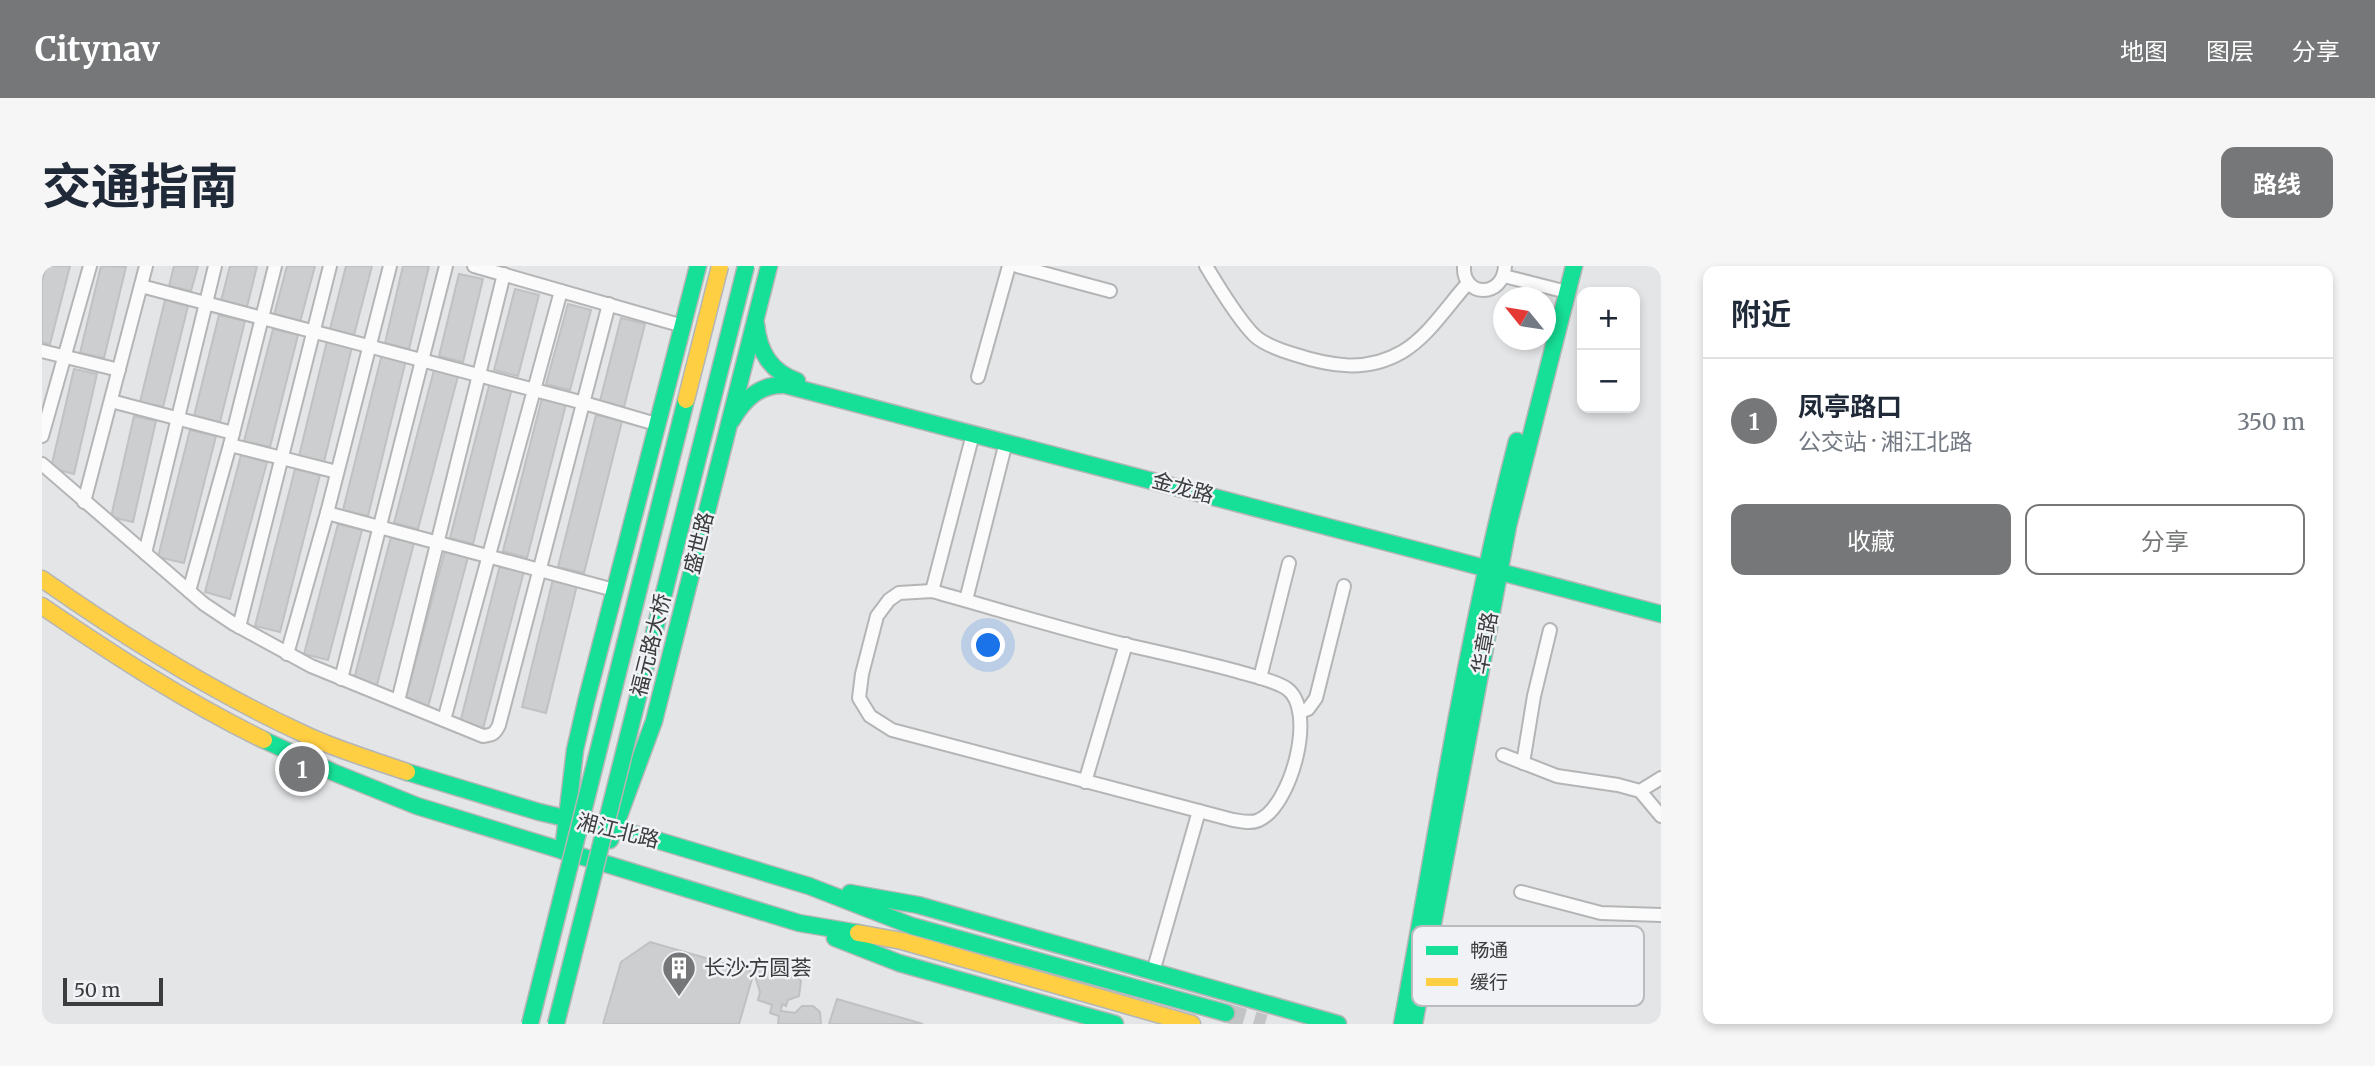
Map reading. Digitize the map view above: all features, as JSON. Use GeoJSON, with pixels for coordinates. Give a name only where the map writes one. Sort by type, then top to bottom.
{"type":"FeatureCollection","features":[{"type":"Feature","properties":{"kind":"main road","name":"盛世路"},"geometry":{"type":"LineString","coordinates":[[698,266],[575,750],[563,851],[566,932],[614,830],[654,721],[769,266]]}},
{"type":"Feature","properties":{"kind":"main road","name":"福元路大桥"},"geometry":{"type":"LineString","coordinates":[[530,1024],[720,266]]}},
{"type":"Feature","properties":{"kind":"main road","name":"福元路大桥"},"geometry":{"type":"LineString","coordinates":[[556,1024],[746,266]]}},
{"type":"Feature","properties":{"kind":"main road","name":"华章路"},"geometry":{"type":"LineString","coordinates":[[1432,926],[1493,567],[1562,291],[1562,266]]}},
{"type":"Feature","properties":{"kind":"main road","name":"华章路"},"geometry":{"type":"LineString","coordinates":[[1556,305],[1574,266]]}},
{"type":"Feature","properties":{"kind":"main road","name":"金龙路"},"geometry":{"type":"LineString","coordinates":[[756,318],[761,351],[771,368],[788,378],[1661,614]]}},
{"type":"Feature","properties":{"kind":"main road","name":"华章路"},"geometry":{"type":"LineString","coordinates":[[1422,926],[1493,567],[1541,350]]}},
{"type":"Feature","properties":{"kind":"main road","name":"金龙路"},"geometry":{"type":"LineString","coordinates":[[727,433],[737,409],[745,400],[763,388],[776,384],[1493,567],[1661,606]]}},
{"type":"Feature","properties":{"kind":"main road","name":"湘江北路"},"geometry":{"type":"LineString","coordinates":[[42,579],[164,661],[232,699],[308,736],[423,778],[809,886],[912,926],[1226,1013]]}},
{"type":"Feature","properties":{"kind":"main road","name":"湘江北路"},"geometry":{"type":"LineString","coordinates":[[42,606],[108,652],[227,722],[416,806],[799,923],[902,941],[1192,1024]]}},
{"type":"Feature","properties":{"kind":"main road"},"geometry":{"type":"LineString","coordinates":[[809,886],[918,905],[1338,1024]]}},
{"type":"Feature","properties":{"kind":"main road"},"geometry":{"type":"LineString","coordinates":[[799,923],[899,963],[1115,1024]]}},
{"type":"Feature","properties":{"kind":"main road","name":"华章路"},"geometry":{"type":"LineString","coordinates":[[1402,1024],[1412,974]]}},
{"type":"Feature","properties":{"kind":"main road","name":"华章路"},"geometry":{"type":"LineString","coordinates":[[1415,1024],[1418,1006]]}},
{"type":"Feature","properties":{"kind":"street"},"geometry":{"type":"LineString","coordinates":[[42,436],[90,266]]}},
{"type":"Feature","properties":{"kind":"street"},"geometry":{"type":"LineString","coordinates":[[84,502],[146,266]]}},
{"type":"Feature","properties":{"kind":"street"},"geometry":{"type":"LineString","coordinates":[[145,553],[215,266]]}},
{"type":"Feature","properties":{"kind":"street"},"geometry":{"type":"LineString","coordinates":[[189,591],[232,439],[275,266]]}},
{"type":"Feature","properties":{"kind":"street"},"geometry":{"type":"LineString","coordinates":[[239,627],[330,266]]}},
{"type":"Feature","properties":{"kind":"street"},"geometry":{"type":"LineString","coordinates":[[287,654],[327,513],[390,266]]}},
{"type":"Feature","properties":{"kind":"street"},"geometry":{"type":"LineString","coordinates":[[341,679],[446,266]]}},
{"type":"Feature","properties":{"kind":"street"},"geometry":{"type":"LineString","coordinates":[[474,266],[682,326]]}},
{"type":"Feature","properties":{"kind":"street"},"geometry":{"type":"LineString","coordinates":[[978,377],[1009,266]]}},
{"type":"Feature","properties":{"kind":"street"},"geometry":{"type":"LineString","coordinates":[[1017,266],[1110,291]]}},
{"type":"Feature","properties":{"kind":"street"},"geometry":{"type":"LineString","coordinates":[[1206,266],[1248,327],[1263,341],[1307,358],[1347,366],[1379,362],[1403,352],[1426,332],[1468,283]]}},
{"type":"Feature","properties":{"kind":"street"},"geometry":{"type":"LineString","coordinates":[[1460,267],[1468,283],[1475,288],[1492,289],[1500,283],[1504,271],[1562,291]]}},
{"type":"Feature","properties":{"kind":"street"},"geometry":{"type":"LineString","coordinates":[[398,701],[504,274]]}},
{"type":"Feature","properties":{"kind":"street"},"geometry":{"type":"LineString","coordinates":[[141,286],[584,403],[656,425]]}},
{"type":"Feature","properties":{"kind":"street"},"geometry":{"type":"LineString","coordinates":[[444,720],[561,290]]}},
{"type":"Feature","properties":{"kind":"street"},"geometry":{"type":"LineString","coordinates":[[42,464],[204,604],[239,627],[287,654],[341,679],[483,736],[491,736],[496,732],[541,569],[610,304]]}},
{"type":"Feature","properties":{"kind":"street"},"geometry":{"type":"LineString","coordinates":[[42,351],[119,370]]}},
{"type":"Feature","properties":{"kind":"street"},"geometry":{"type":"LineString","coordinates":[[111,401],[177,419],[281,458],[337,472]]}},
{"type":"Feature","properties":{"kind":"street"},"geometry":{"type":"LineString","coordinates":[[932,591],[973,434]]}},
{"type":"Feature","properties":{"kind":"street"},"geometry":{"type":"LineString","coordinates":[[966,600],[1006,442]]}},
{"type":"Feature","properties":{"kind":"street"},"geometry":{"type":"LineString","coordinates":[[327,513],[614,590]]}},
{"type":"Feature","properties":{"kind":"street"},"geometry":{"type":"LineString","coordinates":[[1259,678],[1289,563]]}},
{"type":"Feature","properties":{"kind":"street"},"geometry":{"type":"LineString","coordinates":[[1300,712],[1308,709],[1316,698],[1344,586]]}},
{"type":"Feature","properties":{"kind":"street"},"geometry":{"type":"LineString","coordinates":[[932,591],[966,600],[1126,645],[1159,650],[1259,678],[1288,689],[1297,700],[1300,712],[1296,760],[1287,788],[1268,813],[1259,820],[1247,822],[892,730],[878,723],[863,708],[859,698],[862,674],[877,616],[889,600],[899,593],[932,591]]}},
{"type":"Feature","properties":{"kind":"street"},"geometry":{"type":"LineString","coordinates":[[1523,763],[1549,630]]}},
{"type":"Feature","properties":{"kind":"street"},"geometry":{"type":"LineString","coordinates":[[1086,782],[1126,645]]}},
{"type":"Feature","properties":{"kind":"street"},"geometry":{"type":"LineString","coordinates":[[1503,755],[1558,776],[1640,791],[1661,816]]}},
{"type":"Feature","properties":{"kind":"street"},"geometry":{"type":"LineString","coordinates":[[1640,791],[1661,778]]}},
{"type":"Feature","properties":{"kind":"street"},"geometry":{"type":"LineString","coordinates":[[1153,972],[1199,811]]}},
{"type":"Feature","properties":{"kind":"street"},"geometry":{"type":"LineString","coordinates":[[1521,891],[1601,913],[1661,915]]}},
{"type":"Feature","properties":{"kind":"building"},"geometry":{"type":"Polygon","coordinates":[[[46,266],[70,266],[50,344],[42,342],[42,281],[46,266]]]}},
{"type":"Feature","properties":{"kind":"building"},"geometry":{"type":"Polygon","coordinates":[[[101,266],[126,267],[104,358],[80,353],[101,266]]]}},
{"type":"Feature","properties":{"kind":"building"},"geometry":{"type":"Polygon","coordinates":[[[174,266],[198,266],[191,291],[169,286],[174,266]]]}},
{"type":"Feature","properties":{"kind":"building"},"geometry":{"type":"Polygon","coordinates":[[[230,266],[257,266],[247,307],[221,301],[230,266]]]}},
{"type":"Feature","properties":{"kind":"building"},"geometry":{"type":"Polygon","coordinates":[[[287,266],[315,266],[300,322],[274,315],[287,266]]]}},
{"type":"Feature","properties":{"kind":"building"},"geometry":{"type":"Polygon","coordinates":[[[346,266],[372,266],[354,335],[330,329],[346,266]]]}},
{"type":"Feature","properties":{"kind":"building"},"geometry":{"type":"Polygon","coordinates":[[[403,266],[429,266],[409,349],[385,343],[403,266]]]}},
{"type":"Feature","properties":{"kind":"building"},"geometry":{"type":"Polygon","coordinates":[[[459,274],[483,279],[463,362],[439,356],[459,274]]]}},
{"type":"Feature","properties":{"kind":"building"},"geometry":{"type":"Polygon","coordinates":[[[515,289],[539,295],[518,376],[494,370],[515,289]]]}},
{"type":"Feature","properties":{"kind":"building"},"geometry":{"type":"Polygon","coordinates":[[[165,300],[188,306],[163,407],[140,402],[165,300]]]}},
{"type":"Feature","properties":{"kind":"building"},"geometry":{"type":"Polygon","coordinates":[[[568,304],[591,310],[570,390],[546,384],[568,304]]]}},
{"type":"Feature","properties":{"kind":"building"},"geometry":{"type":"Polygon","coordinates":[[[219,315],[245,321],[220,422],[194,416],[219,315]]]}},
{"type":"Feature","properties":{"kind":"building"},"geometry":{"type":"Polygon","coordinates":[[[621,318],[645,324],[624,407],[600,401],[621,318]]]}},
{"type":"Feature","properties":{"kind":"building"},"geometry":{"type":"Polygon","coordinates":[[[273,329],[298,335],[270,447],[244,441],[273,329]]]}},
{"type":"Feature","properties":{"kind":"building"},"geometry":{"type":"Polygon","coordinates":[[[327,341],[352,347],[324,462],[299,456],[327,341]]]}},
{"type":"Feature","properties":{"kind":"building"},"geometry":{"type":"Polygon","coordinates":[[[382,354],[406,360],[368,516],[343,510],[382,354]]]}},
{"type":"Feature","properties":{"kind":"building"},"geometry":{"type":"Polygon","coordinates":[[[74,369],[97,374],[74,474],[51,468],[74,369]]]}},
{"type":"Feature","properties":{"kind":"building"},"geometry":{"type":"Polygon","coordinates":[[[434,370],[458,376],[418,529],[394,523],[434,370]]]}},
{"type":"Feature","properties":{"kind":"building"},"geometry":{"type":"Polygon","coordinates":[[[490,382],[512,388],[473,544],[450,538],[490,382]]]}},
{"type":"Feature","properties":{"kind":"building"},"geometry":{"type":"Polygon","coordinates":[[[542,398],[566,404],[527,558],[503,551],[542,398]]]}},
{"type":"Feature","properties":{"kind":"building"},"geometry":{"type":"Polygon","coordinates":[[[596,415],[622,421],[584,573],[558,567],[596,415]]]}},
{"type":"Feature","properties":{"kind":"building"},"geometry":{"type":"Polygon","coordinates":[[[134,416],[156,421],[133,522],[111,517],[134,416]]]}},
{"type":"Feature","properties":{"kind":"building"},"geometry":{"type":"Polygon","coordinates":[[[190,430],[216,436],[184,563],[158,557],[190,430]]]}},
{"type":"Feature","properties":{"kind":"building"},"geometry":{"type":"Polygon","coordinates":[[[241,455],[267,462],[230,599],[205,592],[241,455]]]}},
{"type":"Feature","properties":{"kind":"building"},"geometry":{"type":"Polygon","coordinates":[[[295,469],[320,475],[280,632],[255,626],[295,469]]]}},
{"type":"Feature","properties":{"kind":"building"},"geometry":{"type":"Polygon","coordinates":[[[338,524],[362,530],[328,660],[304,654],[338,524]]]}},
{"type":"Feature","properties":{"kind":"building"},"geometry":{"type":"Polygon","coordinates":[[[391,537],[414,543],[377,685],[354,679],[391,537]]]}},
{"type":"Feature","properties":{"kind":"building"},"geometry":{"type":"Polygon","coordinates":[[[445,551],[468,557],[428,707],[405,701],[445,551]]]}},
{"type":"Feature","properties":{"kind":"building"},"geometry":{"type":"Polygon","coordinates":[[[500,565],[524,571],[483,729],[460,723],[500,565]]]}},
{"type":"Feature","properties":{"kind":"building"},"geometry":{"type":"Polygon","coordinates":[[[553,579],[577,585],[546,713],[522,707],[553,579]]]}},
{"type":"Feature","properties":{"kind":"building","name":"长沙·方圆荟"},"geometry":{"type":"Polygon","coordinates":[[[650,942],[754,972],[739,1024],[603,1024],[621,962],[650,942]]]}},
{"type":"Feature","properties":{"kind":"building"},"geometry":{"type":"Polygon","coordinates":[[[766,965],[789,971],[801,981],[799,996],[788,1000],[786,1006],[782,1004],[781,1011],[795,1013],[802,1006],[813,1006],[820,1012],[821,1024],[778,1024],[779,1016],[770,1013],[772,1005],[758,1000],[760,992],[756,979],[759,970],[766,965]]]}},
{"type":"Feature","properties":{"kind":"building","name":"长沙·方圆荟"},"geometry":{"type":"Polygon","coordinates":[[[837,999],[923,1024],[829,1024],[837,999]]]}},
{"type":"Feature","properties":{"kind":"tunnel"},"geometry":{"type":"LineString","coordinates":[[1226,1013],[1265,1024]]}},
{"type":"Feature","properties":{"kind":"traffic: fast"},"geometry":{"type":"LineString","coordinates":[[563,851],[575,750],[586,702],[698,266]]}},
{"type":"Feature","properties":{"kind":"traffic: fast"},"geometry":{"type":"LineString","coordinates":[[556,1024],[746,266]]}},
{"type":"Feature","properties":{"kind":"traffic: fast"},"geometry":{"type":"LineString","coordinates":[[610,840],[654,721],[769,266]]}},
{"type":"Feature","properties":{"kind":"traffic: fast"},"geometry":{"type":"LineString","coordinates":[[1432,926],[1508,526],[1574,266]]}},
{"type":"Feature","properties":{"kind":"traffic: fast"},"geometry":{"type":"LineString","coordinates":[[756,324],[763,352],[773,366],[797,381]]}},
{"type":"Feature","properties":{"kind":"traffic: fast"},"geometry":{"type":"LineString","coordinates":[[732,420],[742,406],[760,390],[785,385],[1661,614]]}},
{"type":"Feature","properties":{"kind":"traffic: fast"},"geometry":{"type":"LineString","coordinates":[[530,1024],[686,400]]}},
{"type":"Feature","properties":{"kind":"traffic: fast"},"geometry":{"type":"LineString","coordinates":[[1419,926],[1468,658],[1517,441]]}},
{"type":"Feature","properties":{"kind":"traffic: fast"},"geometry":{"type":"LineString","coordinates":[[264,740],[335,773],[417,806],[799,923],[858,933]]}},
{"type":"Feature","properties":{"kind":"traffic: fast"},"geometry":{"type":"LineString","coordinates":[[407,772],[539,812],[643,836],[809,886],[912,926],[1226,1013]]}},
{"type":"Feature","properties":{"kind":"traffic: fast"},"geometry":{"type":"LineString","coordinates":[[850,893],[918,905],[1338,1024]]}},
{"type":"Feature","properties":{"kind":"traffic: fast"},"geometry":{"type":"LineString","coordinates":[[835,938],[899,963],[1115,1024]]}},
{"type":"Feature","properties":{"kind":"traffic: fast"},"geometry":{"type":"LineString","coordinates":[[1402,1024],[1412,968]]}},
{"type":"Feature","properties":{"kind":"traffic: fast"},"geometry":{"type":"LineString","coordinates":[[1414,1024],[1417,1006]]}},
{"type":"Feature","properties":{"kind":"traffic: slow"},"geometry":{"type":"LineString","coordinates":[[686,400],[720,266]]}},
{"type":"Feature","properties":{"kind":"traffic: slow"},"geometry":{"type":"LineString","coordinates":[[42,579],[138,643],[237,701],[318,740],[407,772]]}},
{"type":"Feature","properties":{"kind":"traffic: slow"},"geometry":{"type":"LineString","coordinates":[[42,606],[151,677],[264,740]]}},
{"type":"Feature","properties":{"kind":"traffic: slow"},"geometry":{"type":"LineString","coordinates":[[858,933],[902,941],[1192,1024]]}},
{"type":"Feature","properties":{"kind":"place","name":"凤亭路口"},"geometry":{"type":"Point","coordinates":[302,769]}},
{"type":"Feature","properties":{"kind":"place","name":"长沙·方圆荟"},"geometry":{"type":"Point","coordinates":[679,998]}}]}
